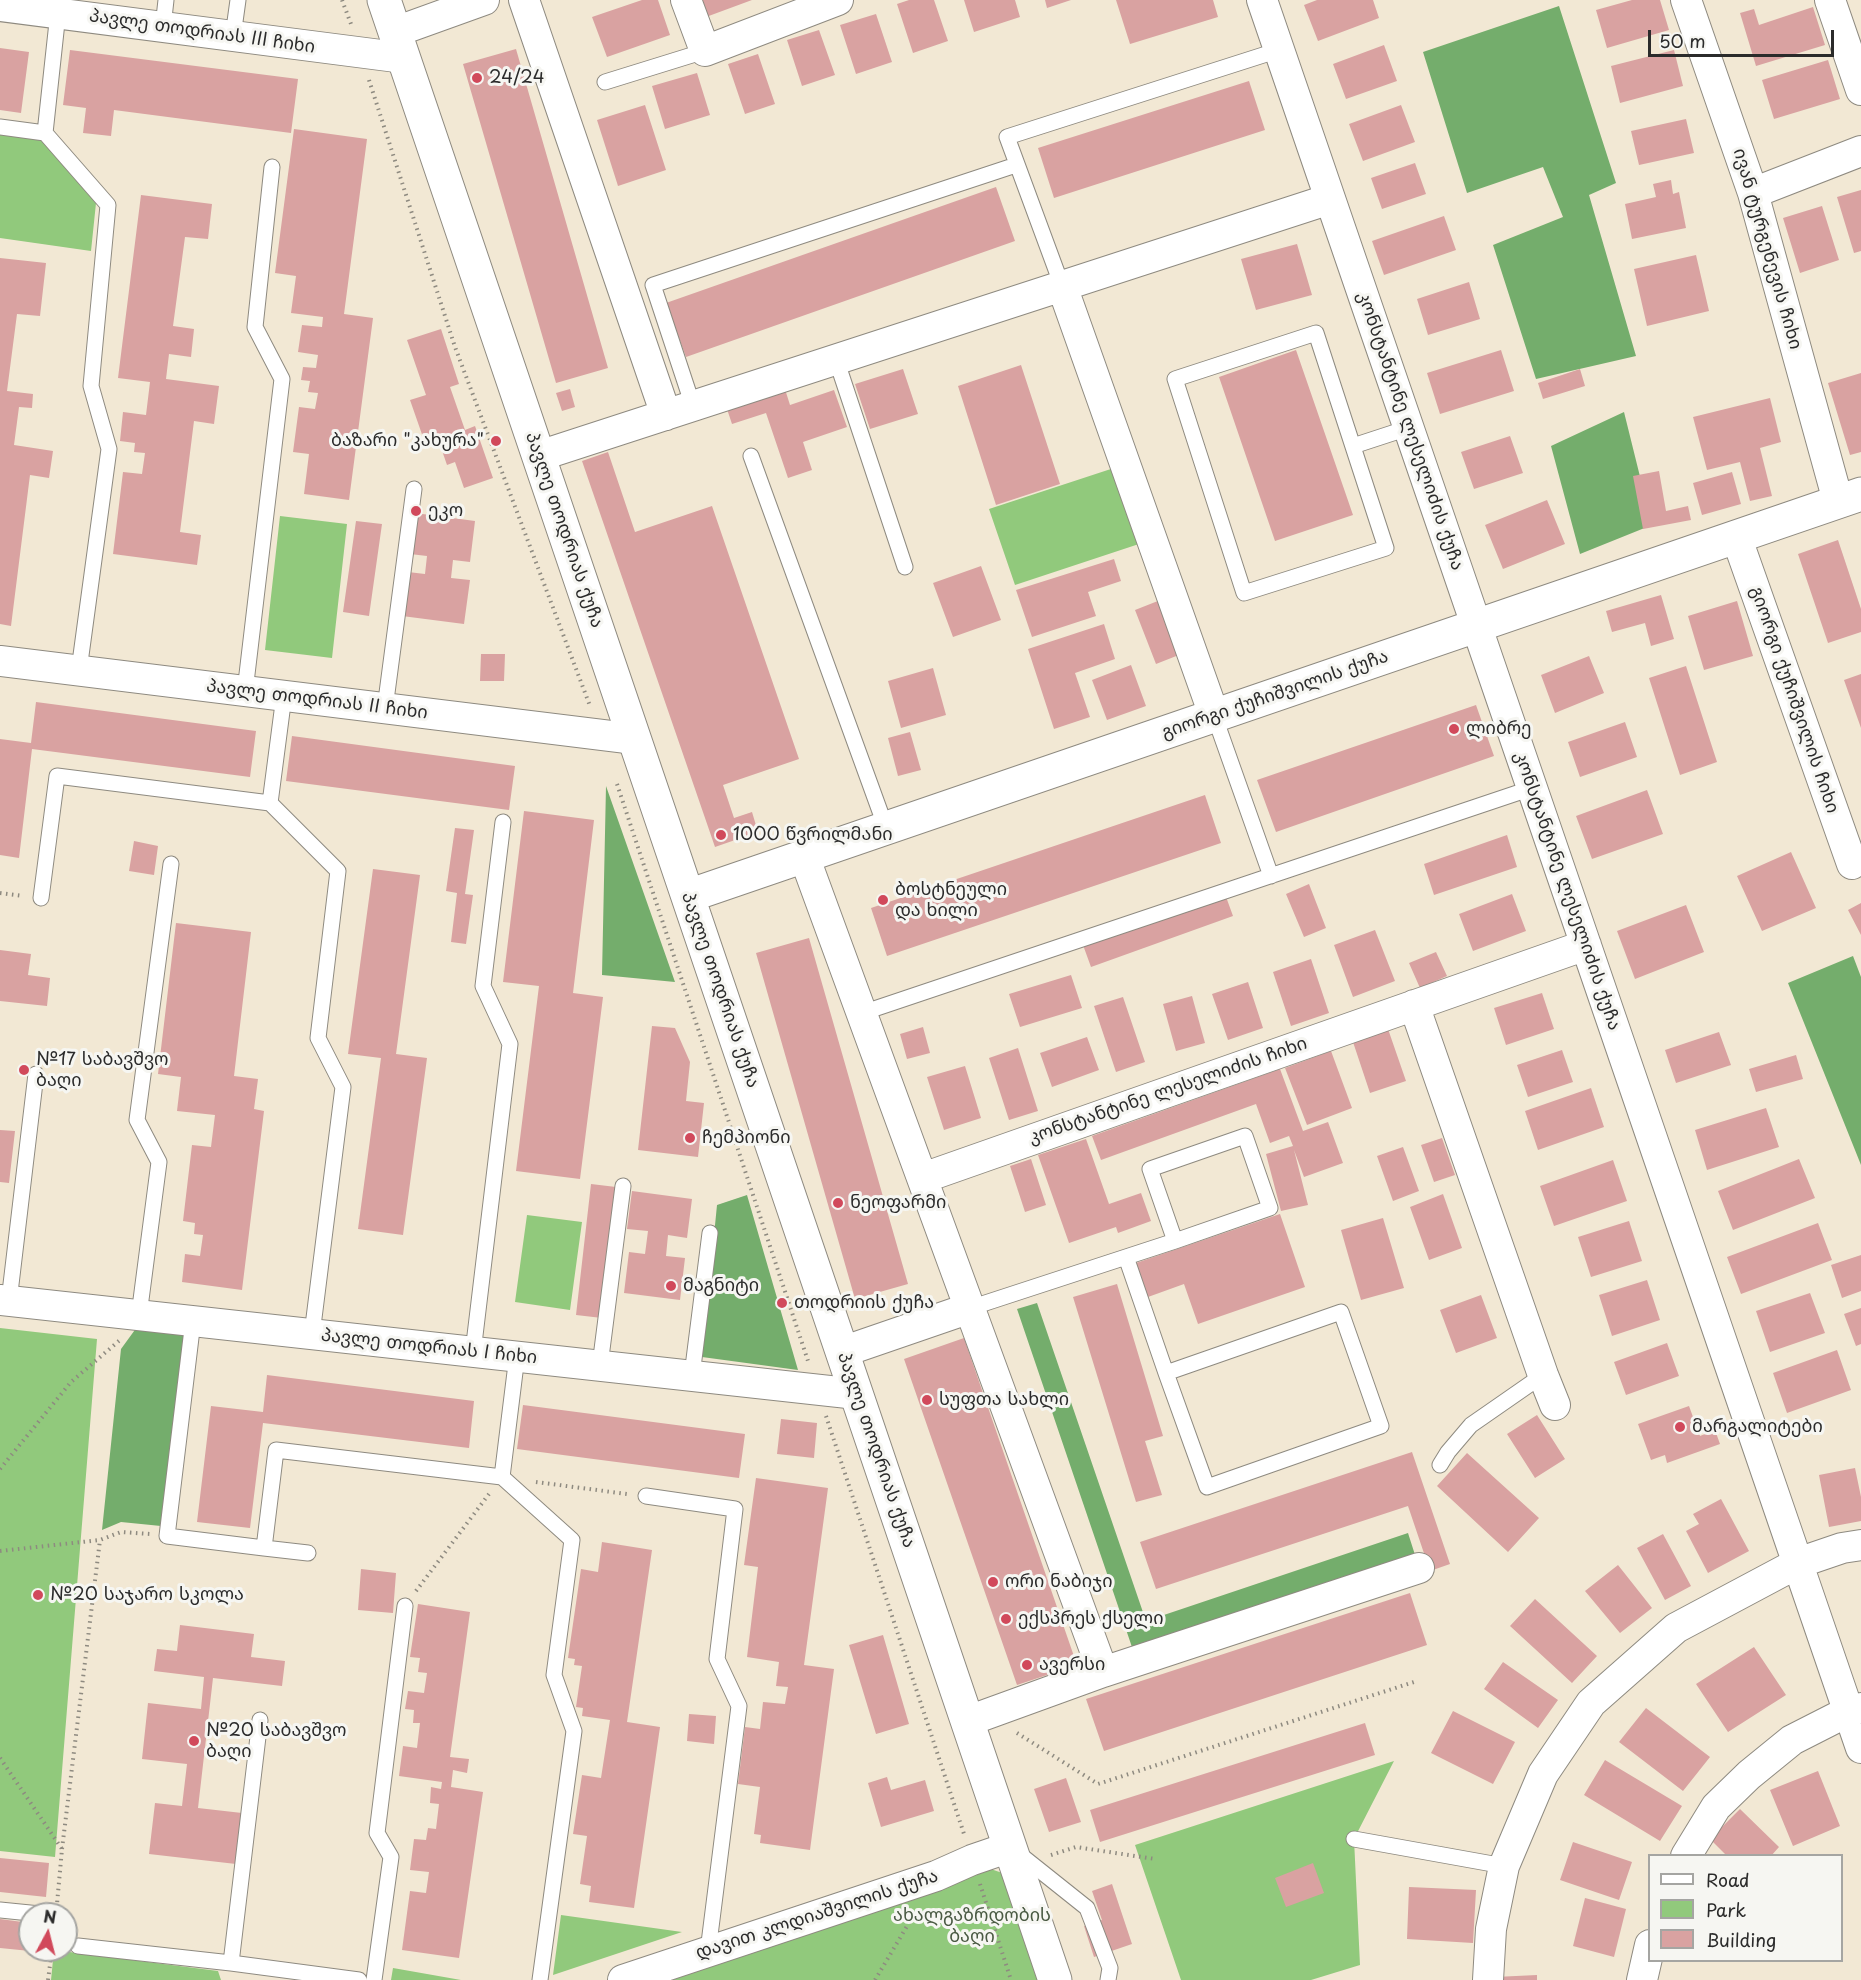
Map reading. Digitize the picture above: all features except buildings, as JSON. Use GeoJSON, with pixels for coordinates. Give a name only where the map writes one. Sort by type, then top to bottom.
{"type":"FeatureCollection","features":[{"type":"Feature","properties":{"kind":"street","name":"პავლე თოდრიას ქუჩა"},"geometry":{"type":"LineString","coordinates":[[384,0],[857,1394],[977,1718],[1010,1847],[1055,1980]]}},
{"type":"Feature","properties":{"kind":"street"},"geometry":{"type":"LineString","coordinates":[[399,45],[484,0]]}},
{"type":"Feature","properties":{"kind":"street"},"geometry":{"type":"LineString","coordinates":[[524,0],[680,410]]}},
{"type":"Feature","properties":{"kind":"street"},"geometry":{"type":"LineString","coordinates":[[686,0],[705,51],[838,0]]}},
{"type":"Feature","properties":{"kind":"street","name":"კონსტანტინე ლესელიძის ქუჩა"},"geometry":{"type":"LineString","coordinates":[[1262,0],[1798,1563],[1855,1710],[1861,1748]]}},
{"type":"Feature","properties":{"kind":"street","name":"ივან ტურგენევის ჩიხი"},"geometry":{"type":"LineString","coordinates":[[1686,0],[1753,193],[1850,497]]}},
{"type":"Feature","properties":{"kind":"street"},"geometry":{"type":"LineString","coordinates":[[1830,0],[1861,90]]}},
{"type":"Feature","properties":{"kind":"street","name":"პავლე თოდრიას III ჩიხი"},"geometry":{"type":"LineString","coordinates":[[12,4],[58,13],[165,14],[233,36],[361,53],[399,45]]}},
{"type":"Feature","properties":{"kind":"street"},"geometry":{"type":"LineString","coordinates":[[1753,193],[1861,151]]}},
{"type":"Feature","properties":{"kind":"street"},"geometry":{"type":"LineString","coordinates":[[539,456],[1330,199]]}},
{"type":"Feature","properties":{"kind":"street"},"geometry":{"type":"LineString","coordinates":[[1062,286],[1214,715]]}},
{"type":"Feature","properties":{"kind":"street","name":"გიორგი ქუჩიშვილის ქუჩა"},"geometry":{"type":"LineString","coordinates":[[688,896],[1850,497]]}},
{"type":"Feature","properties":{"kind":"street","name":"გიორგი ქუჩიშვილის ჩიხი"},"geometry":{"type":"LineString","coordinates":[[1736,536],[1852,864]]}},
{"type":"Feature","properties":{"kind":"street","name":"პავლე თოდრიას II ჩიხი"},"geometry":{"type":"LineString","coordinates":[[0,661],[635,739]]}},
{"type":"Feature","properties":{"kind":"street"},"geometry":{"type":"LineString","coordinates":[[804,856],[1103,1672]]}},
{"type":"Feature","properties":{"kind":"street","name":"კონსტანტინე ლესელიძის ჩიხი"},"geometry":{"type":"LineString","coordinates":[[923,1178],[1586,945]]}},
{"type":"Feature","properties":{"kind":"street"},"geometry":{"type":"LineString","coordinates":[[1414,1005],[1555,1406]]}},
{"type":"Feature","properties":{"kind":"street","name":"პავლე თოდრიას I ჩიხი"},"geometry":{"type":"LineString","coordinates":[[4,1301],[857,1394]]}},
{"type":"Feature","properties":{"kind":"street"},"geometry":{"type":"LineString","coordinates":[[843,1352],[970,1308]]}},
{"type":"Feature","properties":{"kind":"street"},"geometry":{"type":"LineString","coordinates":[[1488,1980],[1491,1929],[1504,1866],[1543,1774],[1591,1702],[1676,1628],[1798,1563],[1842,1548],[1861,1545]]}},
{"type":"Feature","properties":{"kind":"street"},"geometry":{"type":"LineString","coordinates":[[977,1718],[1103,1672],[1419,1568]]}},
{"type":"Feature","properties":{"kind":"street"},"geometry":{"type":"LineString","coordinates":[[1687,1854],[1716,1807],[1749,1775],[1792,1740],[1855,1710]]}},
{"type":"Feature","properties":{"kind":"street","name":"დავით კლდიაშვილის ქუჩა"},"geometry":{"type":"LineString","coordinates":[[623,1980],[936,1876],[1010,1847]]}},
{"type":"Feature","properties":{"kind":"street"},"geometry":{"type":"LineString","coordinates":[[1642,1980],[1648,1954]]}},
{"type":"Feature","properties":{"kind":"lane"},"geometry":{"type":"LineString","coordinates":[[233,36],[238,0]]}},
{"type":"Feature","properties":{"kind":"lane"},"geometry":{"type":"LineString","coordinates":[[45,133],[58,13]]}},
{"type":"Feature","properties":{"kind":"lane"},"geometry":{"type":"LineString","coordinates":[[1062,286],[1007,137],[1279,50]]}},
{"type":"Feature","properties":{"kind":"lane"},"geometry":{"type":"LineString","coordinates":[[605,82],[705,51]]}},
{"type":"Feature","properties":{"kind":"lane"},"geometry":{"type":"LineString","coordinates":[[0,127],[45,133],[108,205],[91,386],[108,448],[79,670]]}},
{"type":"Feature","properties":{"kind":"lane"},"geometry":{"type":"LineString","coordinates":[[680,410],[653,285],[1016,165]]}},
{"type":"Feature","properties":{"kind":"lane"},"geometry":{"type":"LineString","coordinates":[[245,691],[282,379],[255,327],[272,167]]}},
{"type":"Feature","properties":{"kind":"lane"},"geometry":{"type":"LineString","coordinates":[[1316,333],[1353,446],[1386,548],[1244,593],[1174,379],[1316,333]]}},
{"type":"Feature","properties":{"kind":"lane"},"geometry":{"type":"LineString","coordinates":[[836,359],[905,567]]}},
{"type":"Feature","properties":{"kind":"lane"},"geometry":{"type":"LineString","coordinates":[[1353,446],[1408,428]]}},
{"type":"Feature","properties":{"kind":"lane"},"geometry":{"type":"LineString","coordinates":[[751,456],[886,828]]}},
{"type":"Feature","properties":{"kind":"lane"},"geometry":{"type":"LineString","coordinates":[[385,708],[414,489]]}},
{"type":"Feature","properties":{"kind":"lane"},"geometry":{"type":"LineString","coordinates":[[270,803],[284,696]]}},
{"type":"Feature","properties":{"kind":"lane"},"geometry":{"type":"LineString","coordinates":[[1214,715],[1271,876]]}},
{"type":"Feature","properties":{"kind":"lane"},"geometry":{"type":"LineString","coordinates":[[41,898],[57,776],[270,803],[338,871],[318,1038],[343,1087],[312,1334]]}},
{"type":"Feature","properties":{"kind":"lane"},"geometry":{"type":"LineString","coordinates":[[862,1013],[1532,789]]}},
{"type":"Feature","properties":{"kind":"lane"},"geometry":{"type":"LineString","coordinates":[[473,1352],[510,1044],[483,986],[503,822]]}},
{"type":"Feature","properties":{"kind":"lane"},"geometry":{"type":"LineString","coordinates":[[139,1315],[159,1162],[137,1120],[171,864]]}},
{"type":"Feature","properties":{"kind":"lane"},"geometry":{"type":"LineString","coordinates":[[4,1301],[36,1074]]}},
{"type":"Feature","properties":{"kind":"lane"},"geometry":{"type":"LineString","coordinates":[[970,1308],[1175,1241],[1270,1208],[1245,1136],[1150,1168],[1175,1241]]}},
{"type":"Feature","properties":{"kind":"lane"},"geometry":{"type":"LineString","coordinates":[[600,1365],[623,1186]]}},
{"type":"Feature","properties":{"kind":"lane"},"geometry":{"type":"LineString","coordinates":[[692,1375],[710,1233]]}},
{"type":"Feature","properties":{"kind":"lane"},"geometry":{"type":"LineString","coordinates":[[1126,1257],[1166,1373],[1207,1487],[1381,1426],[1341,1312],[1166,1373]]}},
{"type":"Feature","properties":{"kind":"lane"},"geometry":{"type":"LineString","coordinates":[[193,1321],[167,1536],[308,1553]]}},
{"type":"Feature","properties":{"kind":"lane"},"geometry":{"type":"LineString","coordinates":[[502,1477],[517,1356]]}},
{"type":"Feature","properties":{"kind":"lane"},"geometry":{"type":"LineString","coordinates":[[1440,1465],[1471,1425],[1543,1375]]}},
{"type":"Feature","properties":{"kind":"lane"},"geometry":{"type":"LineString","coordinates":[[264,1548],[276,1450],[502,1477],[572,1540],[554,1675],[574,1731],[540,1980]]}},
{"type":"Feature","properties":{"kind":"lane"},"geometry":{"type":"LineString","coordinates":[[646,1496],[735,1509],[717,1659],[739,1706],[708,1951]]}},
{"type":"Feature","properties":{"kind":"lane"},"geometry":{"type":"LineString","coordinates":[[374,1980],[391,1857],[377,1833],[405,1606]]}},
{"type":"Feature","properties":{"kind":"lane"},"geometry":{"type":"LineString","coordinates":[[231,1963],[260,1720]]}},
{"type":"Feature","properties":{"kind":"lane"},"geometry":{"type":"LineString","coordinates":[[1354,1839],[1504,1866]]}},
{"type":"Feature","properties":{"kind":"lane"},"geometry":{"type":"LineString","coordinates":[[1010,1847],[1087,1908],[1110,1968],[1108,1980]]}},
{"type":"Feature","properties":{"kind":"lane"},"geometry":{"type":"LineString","coordinates":[[0,1910],[18,1912]]}},
{"type":"Feature","properties":{"kind":"lane"},"geometry":{"type":"LineString","coordinates":[[78,1946],[359,1980]]}},
{"type":"Feature","properties":{"kind":"path"},"geometry":{"type":"LineString","coordinates":[[342,0],[455,347],[600,735]]}},
{"type":"Feature","properties":{"kind":"path"},"geometry":{"type":"LineString","coordinates":[[615,780],[818,1389],[1011,1980]]}},
{"type":"Feature","properties":{"kind":"path"},"geometry":{"type":"LineString","coordinates":[[0,1469],[71,1382],[122,1338],[139,1315]]}},
{"type":"Feature","properties":{"kind":"path"},"geometry":{"type":"LineString","coordinates":[[405,1606],[502,1477],[646,1496]]}},
{"type":"Feature","properties":{"kind":"path"},"geometry":{"type":"LineString","coordinates":[[0,1551],[100,1540],[122,1532],[167,1536]]}},
{"type":"Feature","properties":{"kind":"path"},"geometry":{"type":"LineString","coordinates":[[57,1902],[100,1540]]}},
{"type":"Feature","properties":{"kind":"path"},"geometry":{"type":"LineString","coordinates":[[977,1718],[1098,1784],[1417,1681]]}},
{"type":"Feature","properties":{"kind":"path"},"geometry":{"type":"LineString","coordinates":[[0,1758],[62,1849]]}},
{"type":"Feature","properties":{"kind":"path"},"geometry":{"type":"LineString","coordinates":[[1048,1856],[1076,1847],[1155,1859]]}},
{"type":"Feature","properties":{"kind":"path"},"geometry":{"type":"LineString","coordinates":[[875,1980],[936,1876]]}},
{"type":"Feature","properties":{"kind":"path"},"geometry":{"type":"LineString","coordinates":[[48,1980],[50,1962]]}},
{"type":"Feature","properties":{"kind":"green space"},"geometry":{"type":"Polygon","coordinates":[[[1559,6],[1616,183],[1589,195],[1636,356],[1536,379],[1493,245],[1563,217],[1543,167],[1467,193],[1423,52],[1559,6]]]}},
{"type":"Feature","properties":{"kind":"green space"},"geometry":{"type":"Polygon","coordinates":[[[0,134],[41,140],[96,203],[91,251],[0,238],[0,134]]]}},
{"type":"Feature","properties":{"kind":"green space"},"geometry":{"type":"Polygon","coordinates":[[[1624,412],[1652,525],[1580,554],[1551,446],[1624,412]]]}},
{"type":"Feature","properties":{"kind":"green space"},"geometry":{"type":"Polygon","coordinates":[[[1120,466],[1145,542],[1015,585],[989,509],[1120,466]]]}},
{"type":"Feature","properties":{"kind":"green space"},"geometry":{"type":"Polygon","coordinates":[[[280,516],[347,524],[332,658],[265,650],[280,516]]]}},
{"type":"Feature","properties":{"kind":"green space"},"geometry":{"type":"Polygon","coordinates":[[[606,786],[675,982],[602,975],[606,786]]]}},
{"type":"Feature","properties":{"kind":"green space"},"geometry":{"type":"Polygon","coordinates":[[[1853,956],[1861,977],[1861,1165],[1788,983],[1853,956]]]}},
{"type":"Feature","properties":{"kind":"green space"},"geometry":{"type":"Polygon","coordinates":[[[747,1195],[798,1370],[702,1357],[717,1205],[747,1195]]]}},
{"type":"Feature","properties":{"kind":"green space"},"geometry":{"type":"Polygon","coordinates":[[[527,1215],[582,1222],[570,1310],[515,1302],[527,1215]]]}},
{"type":"Feature","properties":{"kind":"green space"},"geometry":{"type":"Polygon","coordinates":[[[1037,1303],[1146,1621],[1408,1533],[1416,1558],[1134,1653],[1017,1309],[1037,1303]]]}},
{"type":"Feature","properties":{"kind":"green space"},"geometry":{"type":"Polygon","coordinates":[[[137,1327],[185,1333],[161,1526],[121,1522],[102,1530],[121,1349],[137,1327]]]}},
{"type":"Feature","properties":{"kind":"green space","name":"№20 საჯარო სკოლა"},"geometry":{"type":"Polygon","coordinates":[[[0,1328],[97,1339],[55,1857],[0,1851],[0,1328]]]}},
{"type":"Feature","properties":{"kind":"green space"},"geometry":{"type":"Polygon","coordinates":[[[1394,1761],[1354,1839],[1360,1965],[1311,1980],[1181,1980],[1135,1845],[1394,1761]]]}},
{"type":"Feature","properties":{"kind":"green space","name":"ახალგაზრდობის ბაღი"},"geometry":{"type":"Polygon","coordinates":[[[982,1866],[1014,1877],[1044,1980],[648,1980],[982,1866]]]}},
{"type":"Feature","properties":{"kind":"green space"},"geometry":{"type":"Polygon","coordinates":[[[561,1915],[682,1932],[553,1975],[561,1915]]]}},
{"type":"Feature","properties":{"kind":"green space"},"geometry":{"type":"Polygon","coordinates":[[[78,1953],[218,1971],[221,1980],[51,1980],[53,1962],[78,1962],[78,1953]]]}},
{"type":"Feature","properties":{"kind":"green space"},"geometry":{"type":"Polygon","coordinates":[[[393,1968],[461,1980],[391,1980],[393,1968]]]}},
{"type":"Feature","properties":{"kind":"place","name":"24/24"},"geometry":{"type":"Point","coordinates":[477,78]}},
{"type":"Feature","properties":{"kind":"place","name":"ბაზარი \"კახურა\""},"geometry":{"type":"Point","coordinates":[496,441]}},
{"type":"Feature","properties":{"kind":"place","name":"ეკო"},"geometry":{"type":"Point","coordinates":[416,511]}},
{"type":"Feature","properties":{"kind":"place","name":"ლიბრე"},"geometry":{"type":"Point","coordinates":[1454,729]}},
{"type":"Feature","properties":{"kind":"place","name":"1000 წვრილმანი"},"geometry":{"type":"Point","coordinates":[721,835]}},
{"type":"Feature","properties":{"kind":"place","name":"ბოსტნეული და ხილი"},"geometry":{"type":"Point","coordinates":[883,900]}},
{"type":"Feature","properties":{"kind":"place","name":"№17 საბავშვო ბაღი"},"geometry":{"type":"Point","coordinates":[24,1070]}},
{"type":"Feature","properties":{"kind":"place","name":"ჩემპიონი"},"geometry":{"type":"Point","coordinates":[690,1138]}},
{"type":"Feature","properties":{"kind":"place","name":"ნეოფარმი"},"geometry":{"type":"Point","coordinates":[838,1203]}},
{"type":"Feature","properties":{"kind":"place","name":"მაგნიტი"},"geometry":{"type":"Point","coordinates":[671,1286]}},
{"type":"Feature","properties":{"kind":"place","name":"თოდრიის ქუჩა"},"geometry":{"type":"Point","coordinates":[782,1303]}},
{"type":"Feature","properties":{"kind":"place","name":"სუფთა სახლი"},"geometry":{"type":"Point","coordinates":[927,1400]}},
{"type":"Feature","properties":{"kind":"place","name":"მარგალიტები"},"geometry":{"type":"Point","coordinates":[1680,1427]}},
{"type":"Feature","properties":{"kind":"place","name":"ორი ნაბიჯი"},"geometry":{"type":"Point","coordinates":[993,1582]}},
{"type":"Feature","properties":{"kind":"place","name":"№20 საჯარო სკოლა"},"geometry":{"type":"Point","coordinates":[38,1595]}},
{"type":"Feature","properties":{"kind":"place","name":"ექსპრეს ქსელი"},"geometry":{"type":"Point","coordinates":[1006,1619]}},
{"type":"Feature","properties":{"kind":"place","name":"ავერსი"},"geometry":{"type":"Point","coordinates":[1027,1665]}},
{"type":"Feature","properties":{"kind":"place","name":"№20 საბავშვო ბაღი"},"geometry":{"type":"Point","coordinates":[194,1741]}}]}
